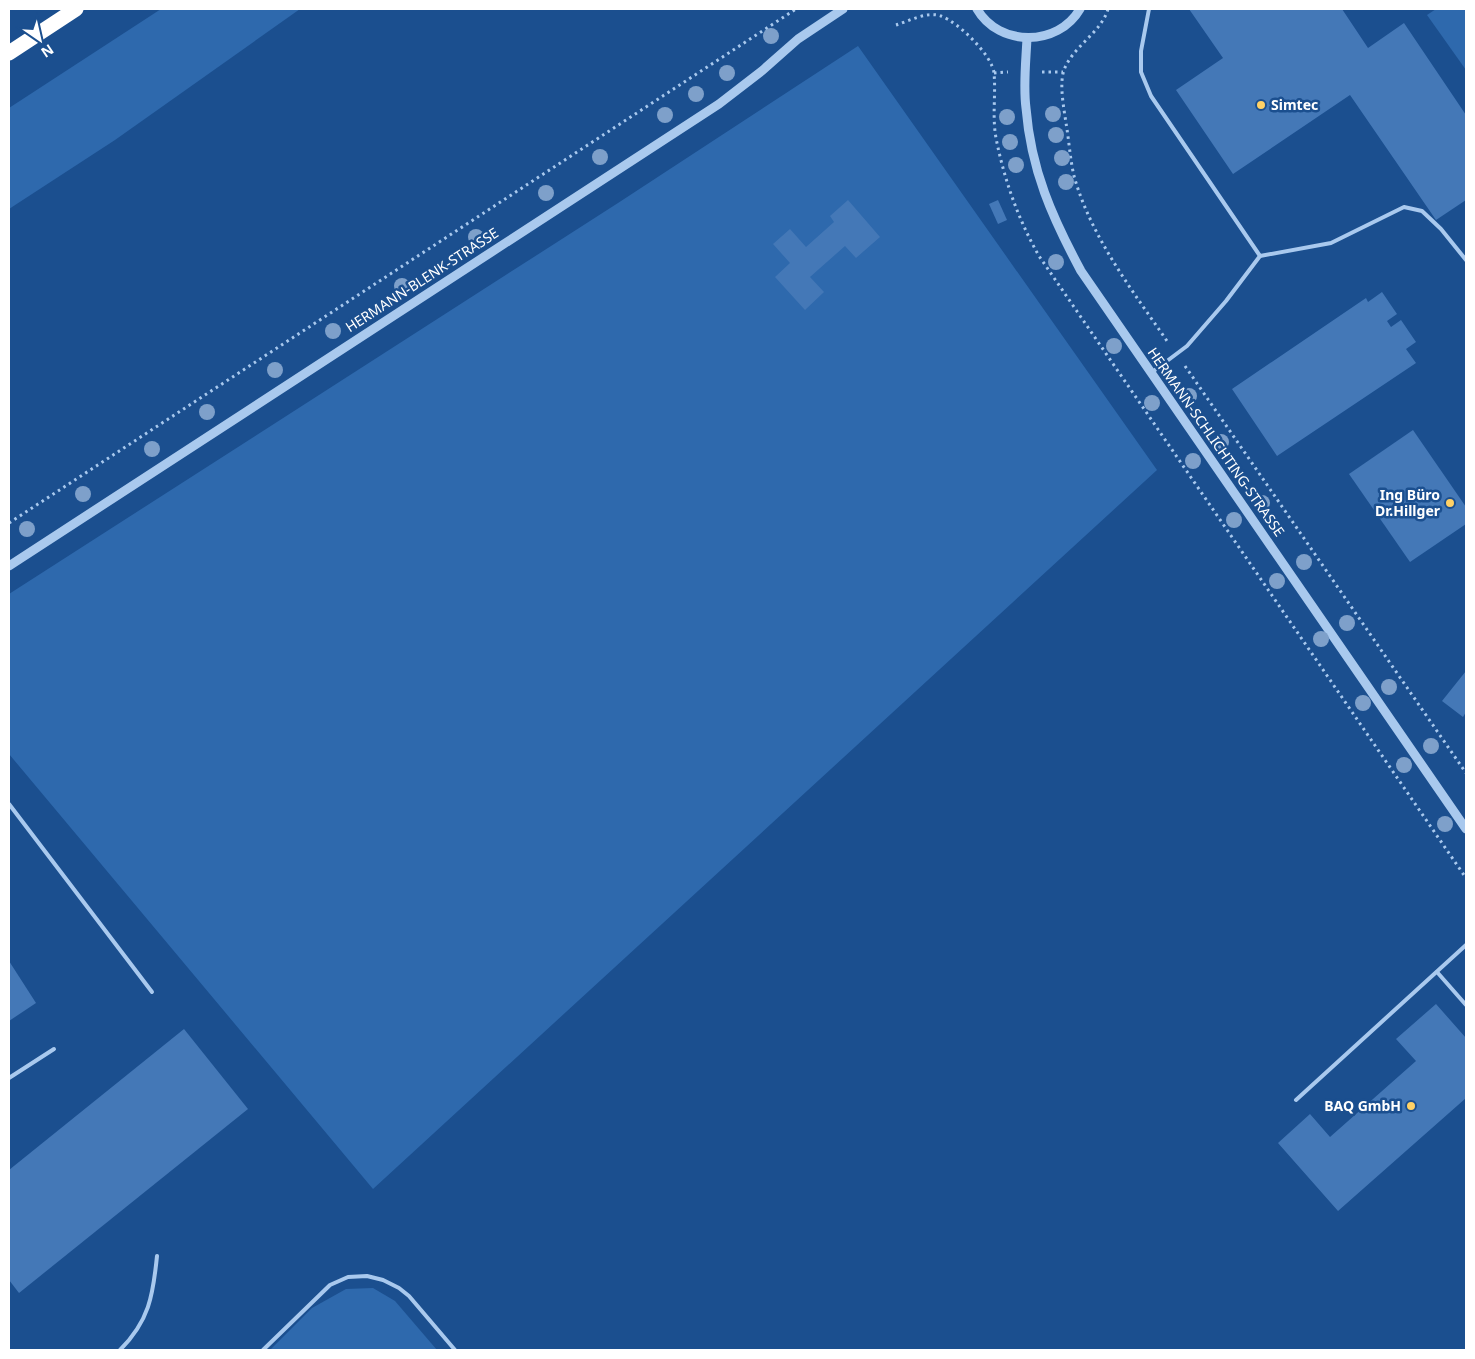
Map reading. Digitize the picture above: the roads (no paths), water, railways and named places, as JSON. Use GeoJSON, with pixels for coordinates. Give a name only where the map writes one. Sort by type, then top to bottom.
{"type":"FeatureCollection","features":[{"type":"Feature","properties":{"kind":"highway"},"geometry":{"type":"LineString","coordinates":[[9,53],[76,9]]}},
{"type":"Feature","properties":{"kind":"street","name":"HERMANN-BLENK-STRASSE"},"geometry":{"type":"LineString","coordinates":[[9,566],[719,104],[763,70],[798,38],[826,18],[843,9]]}},
{"type":"Feature","properties":{"kind":"street"},"geometry":{"type":"LineString","coordinates":[[976,9],[989,24],[1000,31],[1013,36],[1027,38],[1042,37],[1056,32],[1069,23],[1080,9]]}},
{"type":"Feature","properties":{"kind":"street","name":"HERMANN-SCHLICHTING-STRASSE"},"geometry":{"type":"LineString","coordinates":[[1027,38],[1025,107],[1032,150],[1043,192],[1060,232],[1081,271],[1466,829]]}},
{"type":"Feature","properties":{"kind":"lane"},"geometry":{"type":"LineString","coordinates":[[1149,9],[1141,51],[1141,72],[1151,96],[1260,256]]}},
{"type":"Feature","properties":{"kind":"lane"},"geometry":{"type":"LineString","coordinates":[[1151,373],[1187,346],[1226,301],[1260,256],[1331,243],[1404,207],[1422,211],[1441,229],[1466,260]]}},
{"type":"Feature","properties":{"kind":"lane"},"geometry":{"type":"LineString","coordinates":[[9,804],[152,992]]}},
{"type":"Feature","properties":{"kind":"lane"},"geometry":{"type":"LineString","coordinates":[[1296,1100],[1466,946]]}},
{"type":"Feature","properties":{"kind":"lane"},"geometry":{"type":"LineString","coordinates":[[1437,972],[1466,1005]]}},
{"type":"Feature","properties":{"kind":"lane"},"geometry":{"type":"LineString","coordinates":[[9,1078],[54,1048]]}},
{"type":"Feature","properties":{"kind":"lane"},"geometry":{"type":"LineString","coordinates":[[120,1350],[141,1325],[150,1304],[157,1256]]}},
{"type":"Feature","properties":{"kind":"lane"},"geometry":{"type":"LineString","coordinates":[[263,1350],[330,1285],[348,1277],[367,1276],[383,1280],[399,1288],[409,1296],[456,1350]]}},
{"type":"Feature","properties":{"kind":"place","name":"Simtec"},"geometry":{"type":"Point","coordinates":[1261,105]}},
{"type":"Feature","properties":{"kind":"place","name":"Ing Büro Dr.Hillger"},"geometry":{"type":"Point","coordinates":[1450,503]}},
{"type":"Feature","properties":{"kind":"place","name":"BAQ GmbH"},"geometry":{"type":"Point","coordinates":[1411,1106]}}]}
